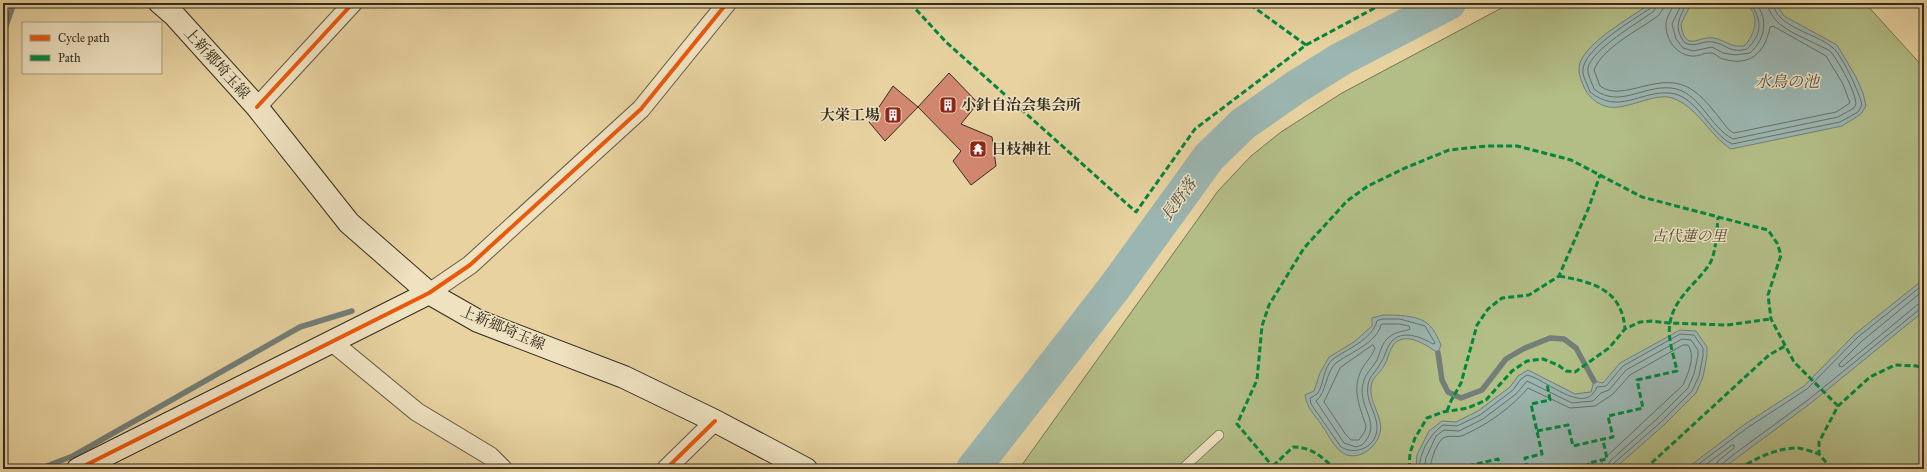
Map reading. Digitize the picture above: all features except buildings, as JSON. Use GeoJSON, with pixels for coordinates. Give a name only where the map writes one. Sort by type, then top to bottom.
{"type":"FeatureCollection","features":[{"type":"Feature","properties":{"kind":"main road","name":"上新郷埼玉線"},"geometry":{"type":"LineString","coordinates":[[160,3],[174,15],[257,107],[349,223],[429,294],[478,321],[624,376],[715,421],[806,469]]}},
{"type":"Feature","properties":{"kind":"main road"},"geometry":{"type":"LineString","coordinates":[[78,469],[429,294]]}},
{"type":"Feature","properties":{"kind":"street"},"geometry":{"type":"LineString","coordinates":[[257,107],[353,3]]}},
{"type":"Feature","properties":{"kind":"street"},"geometry":{"type":"LineString","coordinates":[[429,294],[470,265],[641,109],[726,3]]}},
{"type":"Feature","properties":{"kind":"street"},"geometry":{"type":"LineString","coordinates":[[332,342],[417,412],[490,456],[502,469]]}},
{"type":"Feature","properties":{"kind":"street"},"geometry":{"type":"LineString","coordinates":[[666,469],[715,421]]}},
{"type":"Feature","properties":{"kind":"lane"},"geometry":{"type":"LineString","coordinates":[[1182,469],[1219,435]]}},
{"type":"Feature","properties":{"kind":"green space","name":"古代蓮の里"},"geometry":{"type":"Polygon","coordinates":[[[1511,3],[1865,3],[1924,68],[1924,469],[1019,469],[1218,191],[1251,156],[1281,132],[1342,93],[1511,3]]]}},
{"type":"Feature","properties":{"kind":"water","name":"水鳥の池"},"geometry":{"type":"Polygon","coordinates":[[[1651,3],[1694,3],[1690,6],[1681,24],[1683,33],[1689,41],[1714,38],[1731,45],[1744,46],[1754,30],[1755,18],[1753,12],[1744,3],[1776,3],[1784,16],[1837,45],[1856,77],[1863,93],[1866,106],[1861,114],[1842,126],[1731,149],[1716,136],[1689,107],[1672,98],[1658,97],[1616,107],[1609,107],[1597,102],[1591,97],[1584,87],[1579,72],[1581,61],[1587,51],[1608,32],[1651,3]]]}},
{"type":"Feature","properties":{"kind":"water"},"geometry":{"type":"Polygon","coordinates":[[[1924,279],[1924,311],[1811,403],[1722,469],[1686,469],[1745,424],[1804,386],[1855,334],[1924,279]]]}},
{"type":"Feature","properties":{"kind":"water"},"geometry":{"type":"Polygon","coordinates":[[[1383,315],[1407,316],[1424,321],[1432,328],[1441,345],[1438,353],[1422,343],[1410,339],[1399,340],[1394,344],[1385,364],[1374,378],[1371,387],[1372,400],[1379,418],[1381,430],[1379,436],[1372,447],[1367,451],[1356,456],[1349,456],[1338,449],[1333,443],[1313,414],[1305,395],[1314,391],[1320,373],[1329,357],[1354,342],[1372,326],[1372,318],[1383,315]]]}},
{"type":"Feature","properties":{"kind":"water"},"geometry":{"type":"Polygon","coordinates":[[[1680,330],[1696,331],[1707,347],[1703,377],[1696,393],[1664,425],[1614,469],[1416,469],[1417,455],[1429,431],[1442,421],[1456,422],[1478,411],[1510,387],[1518,376],[1528,370],[1575,394],[1591,392],[1594,381],[1603,383],[1620,363],[1680,330]]]}},
{"type":"Feature","properties":{"kind":"waterway"},"geometry":{"type":"LineString","coordinates":[[3,34],[14,3]]}},
{"type":"Feature","properties":{"kind":"waterway","name":"長野落"},"geometry":{"type":"LineString","coordinates":[[973,469],[1114,288],[1209,157],[1243,124],[1296,87],[1341,59],[1449,3]]}},
{"type":"Feature","properties":{"kind":"waterway"},"geometry":{"type":"LineString","coordinates":[[31,469],[44,467],[73,456],[300,327],[352,311]]}},
{"type":"Feature","properties":{"kind":"waterway"},"geometry":{"type":"LineString","coordinates":[[1438,353],[1442,380],[1448,392],[1461,398],[1482,390],[1506,359],[1523,349],[1550,338],[1564,339],[1576,348],[1594,381]]}},
{"type":"Feature","properties":{"kind":"marked path"},"geometry":{"type":"LineString","coordinates":[[910,3],[946,42],[1136,212],[1195,129],[1306,45],[1248,3]]}},
{"type":"Feature","properties":{"kind":"marked path"},"geometry":{"type":"LineString","coordinates":[[1306,45],[1384,3]]}},
{"type":"Feature","properties":{"kind":"marked path"},"geometry":{"type":"LineString","coordinates":[[1275,469],[1237,424],[1257,380],[1262,326],[1269,305],[1304,248],[1347,201],[1368,186],[1405,168],[1449,150],[1487,146],[1517,146],[1571,160],[1642,197],[1768,230],[1777,243],[1781,255],[1768,295],[1771,319],[1794,362],[1838,406]]}},
{"type":"Feature","properties":{"kind":"marked path"},"geometry":{"type":"LineString","coordinates":[[1447,411],[1461,383],[1477,325],[1488,309],[1502,298],[1529,295],[1559,276],[1589,207],[1600,175]]}},
{"type":"Feature","properties":{"kind":"marked path"},"geometry":{"type":"LineString","coordinates":[[1537,431],[1568,425],[1573,446],[1613,437],[1608,416],[1643,408],[1637,380],[1677,371],[1669,335],[1672,314],[1680,299],[1711,261],[1716,242],[1718,217]]}},
{"type":"Feature","properties":{"kind":"marked path"},"geometry":{"type":"LineString","coordinates":[[1559,276],[1594,285],[1612,296],[1623,315],[1625,329]]}},
{"type":"Feature","properties":{"kind":"marked path"},"geometry":{"type":"LineString","coordinates":[[1409,469],[1410,453],[1415,438],[1427,418],[1443,412],[1468,408],[1486,400],[1512,371],[1527,361],[1543,359],[1558,365],[1566,371],[1575,372],[1609,348],[1625,329],[1640,322],[1651,321],[1727,325],[1771,319]]}},
{"type":"Feature","properties":{"kind":"marked path"},"geometry":{"type":"LineString","coordinates":[[1645,469],[1769,355],[1785,346]]}},
{"type":"Feature","properties":{"kind":"marked path"},"geometry":{"type":"LineString","coordinates":[[1832,469],[1819,454],[1819,442],[1838,406],[1870,377],[1895,365],[1917,366],[1924,370]]}},
{"type":"Feature","properties":{"kind":"marked path"},"geometry":{"type":"LineString","coordinates":[[1527,469],[1525,458],[1542,454],[1531,404],[1550,400],[1547,383]]}},
{"type":"Feature","properties":{"kind":"marked path"},"geometry":{"type":"LineString","coordinates":[[1589,469],[1588,463],[1607,459],[1603,440]]}},
{"type":"Feature","properties":{"kind":"marked path"},"geometry":{"type":"LineString","coordinates":[[1273,466],[1293,447],[1300,447],[1321,457],[1335,469]]}},
{"type":"Feature","properties":{"kind":"marked path"},"geometry":{"type":"LineString","coordinates":[[1739,469],[1752,461],[1790,448],[1798,448],[1819,454]]}},
{"type":"Feature","properties":{"kind":"marked path"},"geometry":{"type":"LineString","coordinates":[[1473,469],[1472,465],[1498,459],[1501,469]]}},
{"type":"Feature","properties":{"kind":"cycle path"},"geometry":{"type":"LineString","coordinates":[[257,107],[353,3]]}},
{"type":"Feature","properties":{"kind":"cycle path"},"geometry":{"type":"LineString","coordinates":[[78,469],[429,293],[470,265],[641,109],[727,3]]}},
{"type":"Feature","properties":{"kind":"cycle path"},"geometry":{"type":"LineString","coordinates":[[666,469],[715,421]]}},
{"type":"Feature","properties":{"kind":"place","name":"小針自治会集会所"},"geometry":{"type":"Point","coordinates":[948,105]}},
{"type":"Feature","properties":{"kind":"place","name":"大栄工場"},"geometry":{"type":"Point","coordinates":[893,115]}},
{"type":"Feature","properties":{"kind":"place","name":"日枝神社"},"geometry":{"type":"Point","coordinates":[978,149]}}]}
